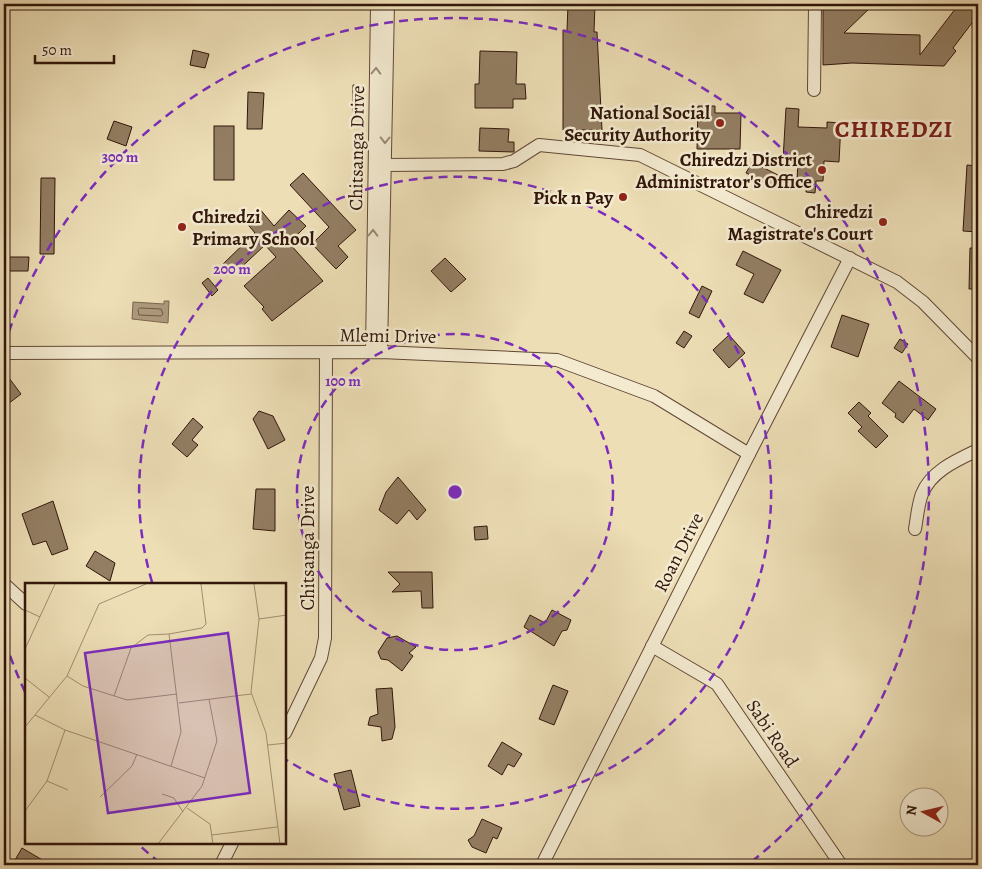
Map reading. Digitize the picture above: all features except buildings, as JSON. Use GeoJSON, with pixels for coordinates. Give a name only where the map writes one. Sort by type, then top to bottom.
{"type":"FeatureCollection","features":[{"type":"Feature","properties":{"kind":"street","name":"Chitsanga Drive"},"geometry":{"type":"LineString","coordinates":[[377,4],[377,352]]}},
{"type":"Feature","properties":{"kind":"street"},"geometry":{"type":"LineString","coordinates":[[377,352],[385,165],[388,4]]}},
{"type":"Feature","properties":{"kind":"street"},"geometry":{"type":"LineString","coordinates":[[814,90],[815,4]]}},
{"type":"Feature","properties":{"kind":"street"},"geometry":{"type":"LineString","coordinates":[[385,165],[503,164],[514,161],[539,145],[640,155],[897,282],[923,302],[978,358]]}},
{"type":"Feature","properties":{"kind":"street","name":"Roan Drive"},"geometry":{"type":"LineString","coordinates":[[542,865],[850,258]]}},
{"type":"Feature","properties":{"kind":"street","name":"Mlemi Drive"},"geometry":{"type":"LineString","coordinates":[[4,353],[377,352],[557,360],[654,396],[749,454]]}},
{"type":"Feature","properties":{"kind":"street","name":"Chitsanga Drive"},"geometry":{"type":"LineString","coordinates":[[286,731],[321,658],[325,638],[326,353]]}},
{"type":"Feature","properties":{"kind":"street"},"geometry":{"type":"LineString","coordinates":[[915,529],[922,494],[932,479],[948,464],[978,450]]}},
{"type":"Feature","properties":{"kind":"street"},"geometry":{"type":"LineString","coordinates":[[4,584],[25,603]]}},
{"type":"Feature","properties":{"kind":"street","name":"Sabi Road"},"geometry":{"type":"LineString","coordinates":[[652,646],[717,684],[841,865]]}},
{"type":"Feature","properties":{"kind":"street"},"geometry":{"type":"LineString","coordinates":[[221,865],[232,844]]}},
{"type":"Feature","properties":{"kind":"water"},"geometry":{"type":"Polygon","coordinates":[[[164,301],[169,301],[168,323],[132,319],[133,302],[164,304],[164,301]]]}},
{"type":"Feature","properties":{"kind":"place","name":"National Social Security Authority"},"geometry":{"type":"Point","coordinates":[720,123]}},
{"type":"Feature","properties":{"kind":"place","name":"Chiredzi District Administrator's Office"},"geometry":{"type":"Point","coordinates":[822,170]}},
{"type":"Feature","properties":{"kind":"place","name":"Pick n Pay"},"geometry":{"type":"Point","coordinates":[623,197]}},
{"type":"Feature","properties":{"kind":"place","name":"Chiredzi Magistrate's Court"},"geometry":{"type":"Point","coordinates":[883,222]}},
{"type":"Feature","properties":{"kind":"place","name":"Chiredzi Primary School"},"geometry":{"type":"Point","coordinates":[182,227]}},
{"type":"Feature","properties":{"kind":"district","name":"CHIREDZI"},"geometry":{"type":"Point","coordinates":[894,129]}}]}
